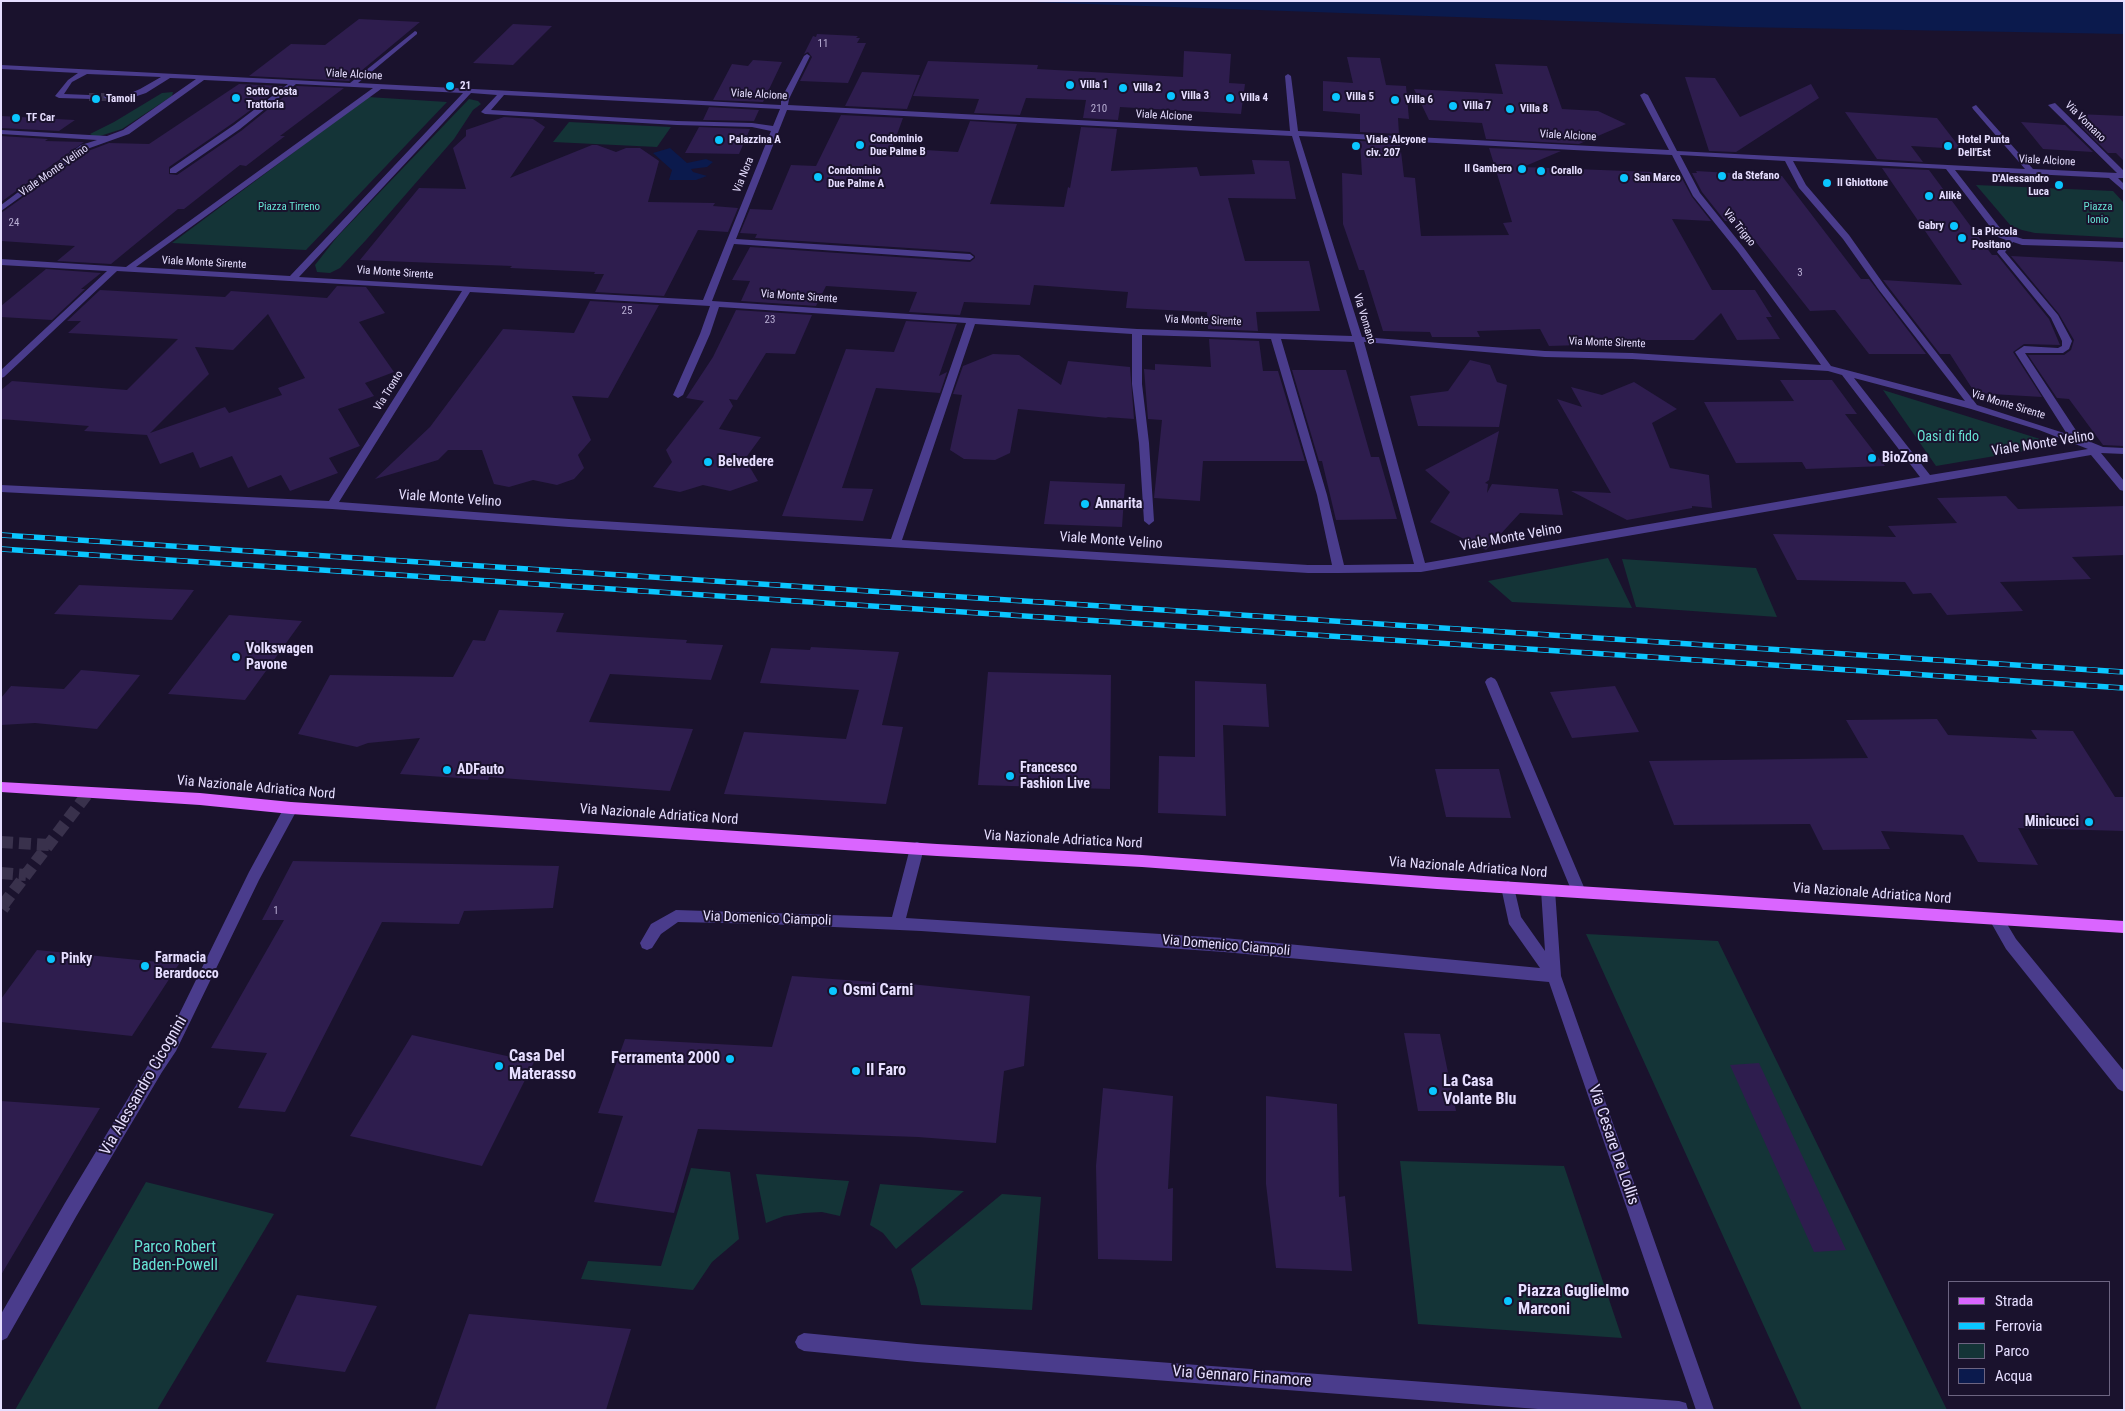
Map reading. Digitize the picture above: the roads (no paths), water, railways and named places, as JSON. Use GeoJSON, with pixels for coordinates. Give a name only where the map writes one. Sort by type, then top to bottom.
{"type":"FeatureCollection","features":[{"type":"Feature","properties":{"kind":"main road","name":"Via Nazionale Adriatica Nord"},"geometry":{"type":"LineString","coordinates":[[1,787],[200,799],[291,808],[1142,861],[1508,888],[2124,927]]}},
{"type":"Feature","properties":{"kind":"street"},"geometry":{"type":"LineString","coordinates":[[350,86],[415,33]]}},
{"type":"Feature","properties":{"kind":"street","name":"Via Nora"},"geometry":{"type":"LineString","coordinates":[[678,395],[706,334],[711,304],[730,241],[784,107],[785,99],[807,56]]}},
{"type":"Feature","properties":{"kind":"street","name":"Viale Alcione"},"geometry":{"type":"LineString","coordinates":[[3,68],[2124,176]]}},
{"type":"Feature","properties":{"kind":"street"},"geometry":{"type":"LineString","coordinates":[[84,72],[70,82],[59,96],[89,97]]}},
{"type":"Feature","properties":{"kind":"street"},"geometry":{"type":"LineString","coordinates":[[107,97],[125,98],[143,92],[168,76]]}},
{"type":"Feature","properties":{"kind":"street","name":"Via Vomano"},"geometry":{"type":"LineString","coordinates":[[1288,76],[1291,117],[1295,134],[1358,339],[1421,568]]}},
{"type":"Feature","properties":{"kind":"street"},"geometry":{"type":"LineString","coordinates":[[1,132],[109,139],[126,132],[202,78]]}},
{"type":"Feature","properties":{"kind":"street"},"geometry":{"type":"LineString","coordinates":[[172,170],[237,127],[293,83]]}},
{"type":"Feature","properties":{"kind":"street"},"geometry":{"type":"LineString","coordinates":[[127,270],[379,87]]}},
{"type":"Feature","properties":{"kind":"street"},"geometry":{"type":"LineString","coordinates":[[292,279],[469,92]]}},
{"type":"Feature","properties":{"kind":"street"},"geometry":{"type":"LineString","coordinates":[[502,93],[484,112],[677,124],[752,126],[774,129]]}},
{"type":"Feature","properties":{"kind":"street","name":"Via Trigno"},"geometry":{"type":"LineString","coordinates":[[1644,95],[1696,194],[1742,250],[1828,368]]}},
{"type":"Feature","properties":{"kind":"street","name":"Via Vomano"},"geometry":{"type":"LineString","coordinates":[[2052,105],[2124,176]]}},
{"type":"Feature","properties":{"kind":"street"},"geometry":{"type":"LineString","coordinates":[[1976,107],[2031,171]]}},
{"type":"Feature","properties":{"kind":"street","name":"Viale Monte Velino"},"geometry":{"type":"LineString","coordinates":[[1,209],[84,148],[109,139]]}},
{"type":"Feature","properties":{"kind":"street"},"geometry":{"type":"LineString","coordinates":[[1788,159],[1802,186],[1846,237],[1882,288],[1974,407]]}},
{"type":"Feature","properties":{"kind":"street"},"geometry":{"type":"LineString","coordinates":[[1948,166],[2001,235],[2022,242],[2124,245]]}},
{"type":"Feature","properties":{"kind":"street"},"geometry":{"type":"LineString","coordinates":[[2111,175],[2124,189]]}},
{"type":"Feature","properties":{"kind":"street"},"geometry":{"type":"LineString","coordinates":[[2012,238],[2001,252],[2055,317],[2067,341],[2066,347],[2060,351],[2024,349],[2020,352],[2076,439]]}},
{"type":"Feature","properties":{"kind":"street"},"geometry":{"type":"LineString","coordinates":[[730,241],[970,257]]}},
{"type":"Feature","properties":{"kind":"street","name":"Viale Monte Sirente"},"geometry":{"type":"LineString","coordinates":[[1,262],[292,279]]}},
{"type":"Feature","properties":{"kind":"street"},"geometry":{"type":"LineString","coordinates":[[1,374],[114,269]]}},
{"type":"Feature","properties":{"kind":"street","name":"Via Monte Sirente"},"geometry":{"type":"LineString","coordinates":[[292,279],[739,305],[1137,332],[1358,339],[1545,354],[1632,356],[1828,368],[1974,407],[2076,439],[2097,450]]}},
{"type":"Feature","properties":{"kind":"street","name":"Via Tronto"},"geometry":{"type":"LineString","coordinates":[[332,505],[467,290]]}},
{"type":"Feature","properties":{"kind":"street"},"geometry":{"type":"LineString","coordinates":[[896,542],[971,321]]}},
{"type":"Feature","properties":{"kind":"street"},"geometry":{"type":"LineString","coordinates":[[1137,332],[1137,384],[1144,443],[1149,521]]}},
{"type":"Feature","properties":{"kind":"street"},"geometry":{"type":"LineString","coordinates":[[1275,336],[1322,494],[1339,569]]}},
{"type":"Feature","properties":{"kind":"street"},"geometry":{"type":"LineString","coordinates":[[1844,371],[1927,479]]}},
{"type":"Feature","properties":{"kind":"street"},"geometry":{"type":"LineString","coordinates":[[2097,450],[2124,488]]}},
{"type":"Feature","properties":{"kind":"street","name":"Viale Monte Velino"},"geometry":{"type":"LineString","coordinates":[[1,488],[332,505],[1308,569],[1421,568],[2097,450],[2124,451]]}},
{"type":"Feature","properties":{"kind":"street"},"geometry":{"type":"LineString","coordinates":[[1491,682],[1579,892]]}},
{"type":"Feature","properties":{"kind":"street","name":"Via Alessandro Cicognini"},"geometry":{"type":"LineString","coordinates":[[1,1332],[111,1142],[156,1067],[171,1046],[254,876],[291,808]]}},
{"type":"Feature","properties":{"kind":"street"},"geometry":{"type":"LineString","coordinates":[[898,923],[917,848]]}},
{"type":"Feature","properties":{"kind":"street","name":"Via Cesare De Lollis"},"geometry":{"type":"LineString","coordinates":[[1508,888],[1514,919],[1554,976],[1704,1410]]}},
{"type":"Feature","properties":{"kind":"street"},"geometry":{"type":"LineString","coordinates":[[1548,890],[1554,976]]}},
{"type":"Feature","properties":{"kind":"street","name":"Via Domenico Ciampoli"},"geometry":{"type":"LineString","coordinates":[[646,943],[656,929],[676,916],[898,923],[1224,945],[1554,976]]}},
{"type":"Feature","properties":{"kind":"street"},"geometry":{"type":"LineString","coordinates":[[1996,919],[2012,944],[2124,1084]]}},
{"type":"Feature","properties":{"kind":"street","name":"Via Gennaro Finamore"},"geometry":{"type":"LineString","coordinates":[[804,1342],[917,1353],[1680,1410]]}},
{"type":"Feature","properties":{"kind":"water"},"geometry":{"type":"Polygon","coordinates":[[[1003,1],[2124,1],[2124,34],[1739,27],[1003,1]]]}},
{"type":"Feature","properties":{"kind":"water"},"geometry":{"type":"Polygon","coordinates":[[[670,148],[687,163],[706,159],[713,162],[707,167],[691,169],[693,172],[707,176],[696,180],[669,180],[672,170],[653,153],[670,148]]]}},
{"type":"Feature","properties":{"kind":"tunnel"},"geometry":{"type":"LineString","coordinates":[[89,97],[107,97]]}},
{"type":"Feature","properties":{"kind":"tunnel"},"geometry":{"type":"LineString","coordinates":[[49,845],[88,793]]}},
{"type":"Feature","properties":{"kind":"tunnel"},"geometry":{"type":"LineString","coordinates":[[1,842],[49,845]]}},
{"type":"Feature","properties":{"kind":"tunnel"},"geometry":{"type":"LineString","coordinates":[[26,875],[49,845]]}},
{"type":"Feature","properties":{"kind":"tunnel"},"geometry":{"type":"LineString","coordinates":[[1,873],[26,875]]}},
{"type":"Feature","properties":{"kind":"tunnel"},"geometry":{"type":"LineString","coordinates":[[3,905],[26,875]]}},
{"type":"Feature","properties":{"kind":"tunnel"},"geometry":{"type":"LineString","coordinates":[[1,908],[4,904]]}},
{"type":"Feature","properties":{"kind":"railway"},"geometry":{"type":"LineString","coordinates":[[1,535],[2124,672]]}},
{"type":"Feature","properties":{"kind":"railway"},"geometry":{"type":"LineString","coordinates":[[1,549],[2124,688]]}},
{"type":"Feature","properties":{"kind":"place","name":"Villa 1"},"geometry":{"type":"Point","coordinates":[1070,85]}},
{"type":"Feature","properties":{"kind":"place","name":"21"},"geometry":{"type":"Point","coordinates":[450,86]}},
{"type":"Feature","properties":{"kind":"place","name":"Villa 2"},"geometry":{"type":"Point","coordinates":[1123,88]}},
{"type":"Feature","properties":{"kind":"place","name":"Villa 3"},"geometry":{"type":"Point","coordinates":[1171,96]}},
{"type":"Feature","properties":{"kind":"place","name":"Villa 5"},"geometry":{"type":"Point","coordinates":[1336,97]}},
{"type":"Feature","properties":{"kind":"place","name":"Sotto Costa Trattoria"},"geometry":{"type":"Point","coordinates":[236,98]}},
{"type":"Feature","properties":{"kind":"place","name":"Villa 4"},"geometry":{"type":"Point","coordinates":[1230,98]}},
{"type":"Feature","properties":{"kind":"place","name":"Tamoil"},"geometry":{"type":"Point","coordinates":[96,99]}},
{"type":"Feature","properties":{"kind":"place","name":"Villa 6"},"geometry":{"type":"Point","coordinates":[1395,100]}},
{"type":"Feature","properties":{"kind":"place","name":"Villa 7"},"geometry":{"type":"Point","coordinates":[1453,106]}},
{"type":"Feature","properties":{"kind":"place","name":"Villa 8"},"geometry":{"type":"Point","coordinates":[1510,109]}},
{"type":"Feature","properties":{"kind":"place","name":"TF Car"},"geometry":{"type":"Point","coordinates":[16,118]}},
{"type":"Feature","properties":{"kind":"place","name":"Palazzina A"},"geometry":{"type":"Point","coordinates":[719,140]}},
{"type":"Feature","properties":{"kind":"place","name":"Condominio Due Palme B"},"geometry":{"type":"Point","coordinates":[860,145]}},
{"type":"Feature","properties":{"kind":"place","name":"Viale Alcyone civ. 207"},"geometry":{"type":"Point","coordinates":[1356,146]}},
{"type":"Feature","properties":{"kind":"place","name":"Hotel Punta Dell'Est"},"geometry":{"type":"Point","coordinates":[1948,146]}},
{"type":"Feature","properties":{"kind":"place","name":"Il Gambero"},"geometry":{"type":"Point","coordinates":[1522,169]}},
{"type":"Feature","properties":{"kind":"place","name":"Corallo"},"geometry":{"type":"Point","coordinates":[1541,171]}},
{"type":"Feature","properties":{"kind":"place","name":"da Stefano"},"geometry":{"type":"Point","coordinates":[1722,176]}},
{"type":"Feature","properties":{"kind":"place","name":"Condominio Due Palme A"},"geometry":{"type":"Point","coordinates":[818,177]}},
{"type":"Feature","properties":{"kind":"place","name":"San Marco"},"geometry":{"type":"Point","coordinates":[1624,178]}},
{"type":"Feature","properties":{"kind":"place","name":"Il Ghiottone"},"geometry":{"type":"Point","coordinates":[1827,183]}},
{"type":"Feature","properties":{"kind":"place","name":"D'Alessandro Luca"},"geometry":{"type":"Point","coordinates":[2059,185]}},
{"type":"Feature","properties":{"kind":"place","name":"Alikè"},"geometry":{"type":"Point","coordinates":[1929,196]}},
{"type":"Feature","properties":{"kind":"place","name":"Gabry"},"geometry":{"type":"Point","coordinates":[1954,226]}},
{"type":"Feature","properties":{"kind":"place","name":"La Piccola Positano"},"geometry":{"type":"Point","coordinates":[1962,238]}},
{"type":"Feature","properties":{"kind":"place","name":"BioZona"},"geometry":{"type":"Point","coordinates":[1872,458]}},
{"type":"Feature","properties":{"kind":"place","name":"Belvedere"},"geometry":{"type":"Point","coordinates":[708,462]}},
{"type":"Feature","properties":{"kind":"place","name":"Annarita"},"geometry":{"type":"Point","coordinates":[1085,504]}},
{"type":"Feature","properties":{"kind":"place","name":"Volkswagen Pavone"},"geometry":{"type":"Point","coordinates":[236,657]}},
{"type":"Feature","properties":{"kind":"place","name":"ADFauto"},"geometry":{"type":"Point","coordinates":[447,770]}},
{"type":"Feature","properties":{"kind":"place","name":"Francesco Fashion Live"},"geometry":{"type":"Point","coordinates":[1010,776]}},
{"type":"Feature","properties":{"kind":"place","name":"Minicucci"},"geometry":{"type":"Point","coordinates":[2089,822]}},
{"type":"Feature","properties":{"kind":"place","name":"Pinky"},"geometry":{"type":"Point","coordinates":[51,959]}},
{"type":"Feature","properties":{"kind":"place","name":"Farmacia Berardocco"},"geometry":{"type":"Point","coordinates":[145,966]}},
{"type":"Feature","properties":{"kind":"place","name":"Osmi Carni"},"geometry":{"type":"Point","coordinates":[833,991]}},
{"type":"Feature","properties":{"kind":"place","name":"Ferramenta 2000"},"geometry":{"type":"Point","coordinates":[730,1059]}},
{"type":"Feature","properties":{"kind":"place","name":"Casa Del Materasso"},"geometry":{"type":"Point","coordinates":[499,1066]}},
{"type":"Feature","properties":{"kind":"place","name":"Il Faro"},"geometry":{"type":"Point","coordinates":[856,1071]}},
{"type":"Feature","properties":{"kind":"place","name":"La Casa Volante Blu"},"geometry":{"type":"Point","coordinates":[1433,1091]}},
{"type":"Feature","properties":{"kind":"place","name":"Piazza Guglielmo Marconi"},"geometry":{"type":"Point","coordinates":[1508,1301]}},
{"type":"Feature","properties":{"kind":"park label","name":"Piazza Tirreno"},"geometry":{"type":"Point","coordinates":[289,207]}},
{"type":"Feature","properties":{"kind":"park label","name":"Piazza Ionio"},"geometry":{"type":"Point","coordinates":[2098,213]}},
{"type":"Feature","properties":{"kind":"park label","name":"Oasi di fido"},"geometry":{"type":"Point","coordinates":[1948,437]}},
{"type":"Feature","properties":{"kind":"park label","name":"Parco Robert Baden-Powell"},"geometry":{"type":"Point","coordinates":[175,1257]}}]}
